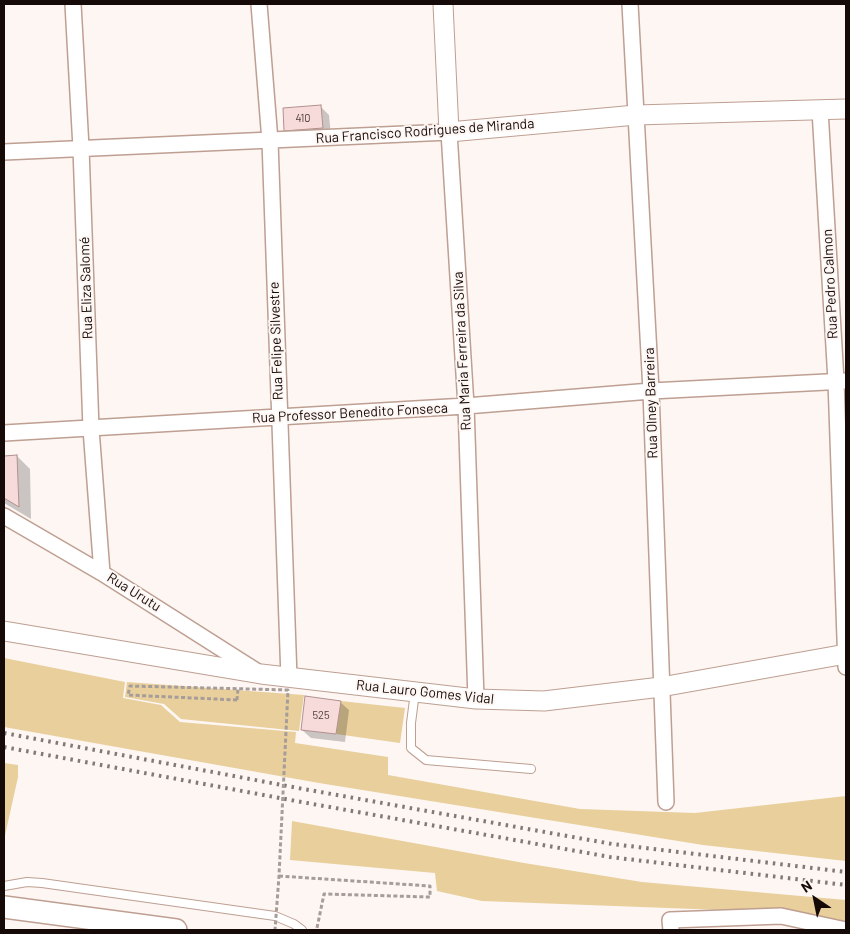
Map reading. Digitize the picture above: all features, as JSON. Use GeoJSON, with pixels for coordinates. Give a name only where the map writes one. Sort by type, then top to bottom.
{"type":"FeatureCollection","features":[{"type":"Feature","properties":{"kind":"main road"},"geometry":{"type":"LineString","coordinates":[[4,907],[176,930]]}},
{"type":"Feature","properties":{"kind":"street","name":"Rua Eliza Salomé"},"geometry":{"type":"LineString","coordinates":[[72,4],[81,148],[91,429],[102,572]]}},
{"type":"Feature","properties":{"kind":"street","name":"Rua Felipe Silvestre"},"geometry":{"type":"LineString","coordinates":[[259,4],[270,141],[289,678]]}},
{"type":"Feature","properties":{"kind":"street","name":"Rua Maria Ferreira da Silva"},"geometry":{"type":"LineString","coordinates":[[443,4],[448,132],[466,406],[476,699]]}},
{"type":"Feature","properties":{"kind":"street","name":"Rua Olney Barreira"},"geometry":{"type":"LineString","coordinates":[[630,4],[651,391],[666,802]]}},
{"type":"Feature","properties":{"kind":"street","name":"Rua Francisco Rodrigues de Miranda"},"geometry":{"type":"LineString","coordinates":[[4,152],[448,132],[636,115],[846,109]]}},
{"type":"Feature","properties":{"kind":"street","name":"Rua Pedro Calmon"},"geometry":{"type":"LineString","coordinates":[[820,110],[841,381],[846,657]]}},
{"type":"Feature","properties":{"kind":"street","name":"Rua Professor Benedito Fonseca"},"geometry":{"type":"LineString","coordinates":[[4,433],[466,406],[651,391],[841,381]]}},
{"type":"Feature","properties":{"kind":"street","name":"Rua Urutu"},"geometry":{"type":"LineString","coordinates":[[4,516],[102,572],[261,674]]}},
{"type":"Feature","properties":{"kind":"street","name":"Rua Lauro Gomes Vidal"},"geometry":{"type":"LineString","coordinates":[[4,631],[261,674],[476,699],[544,701],[661,687],[846,657]]}},
{"type":"Feature","properties":{"kind":"street"},"geometry":{"type":"LineString","coordinates":[[671,925],[782,916],[846,930]]}},
{"type":"Feature","properties":{"kind":"lane"},"geometry":{"type":"LineString","coordinates":[[415,692],[411,723],[411,748],[426,760],[531,769]]}},
{"type":"Feature","properties":{"kind":"lane"},"geometry":{"type":"LineString","coordinates":[[4,886],[27,882],[42,883],[275,916],[294,924],[302,930]]}},
{"type":"Feature","properties":{"kind":"path"},"geometry":{"type":"LineString","coordinates":[[237,700],[128,695],[130,686],[288,690],[275,930]]}},
{"type":"Feature","properties":{"kind":"path"},"geometry":{"type":"LineString","coordinates":[[279,876],[430,886],[430,897],[324,894],[317,928]]}},
{"type":"Feature","properties":{"kind":"shaded area"},"geometry":{"type":"Polygon","coordinates":[[[4,658],[125,682],[123,698],[161,705],[180,722],[296,732],[295,743],[388,757],[388,775],[580,809],[695,813],[846,796],[846,861],[703,845],[319,783],[4,727],[4,658]]]}},
{"type":"Feature","properties":{"kind":"shaded area"},"geometry":{"type":"Polygon","coordinates":[[[127,682],[304,695],[299,731],[181,719],[164,704],[125,697],[127,682]]]}},
{"type":"Feature","properties":{"kind":"shaded area"},"geometry":{"type":"Polygon","coordinates":[[[341,701],[405,708],[400,743],[336,734],[341,701]]]}},
{"type":"Feature","properties":{"kind":"shaded area"},"geometry":{"type":"Polygon","coordinates":[[[4,763],[18,765],[18,777],[4,840],[4,763]]]}},
{"type":"Feature","properties":{"kind":"shaded area"},"geometry":{"type":"Polygon","coordinates":[[[292,821],[524,863],[642,882],[846,900],[846,923],[721,910],[482,901],[437,891],[435,873],[290,860],[292,821]]]}},
{"type":"Feature","properties":{"kind":"building"},"geometry":{"type":"Polygon","coordinates":[[[321,105],[323,128],[284,131],[283,108],[321,105]]]}},
{"type":"Feature","properties":{"kind":"building"},"geometry":{"type":"Polygon","coordinates":[[[17,455],[19,507],[4,498],[4,456],[17,455]]]}},
{"type":"Feature","properties":{"kind":"building"},"geometry":{"type":"Polygon","coordinates":[[[305,696],[341,701],[336,734],[301,730],[305,696]]]}},
{"type":"Feature","properties":{"kind":"railway"},"geometry":{"type":"LineString","coordinates":[[4,733],[612,844],[846,872]]}},
{"type":"Feature","properties":{"kind":"railway"},"geometry":{"type":"LineString","coordinates":[[4,747],[610,857],[846,885]]}}]}
